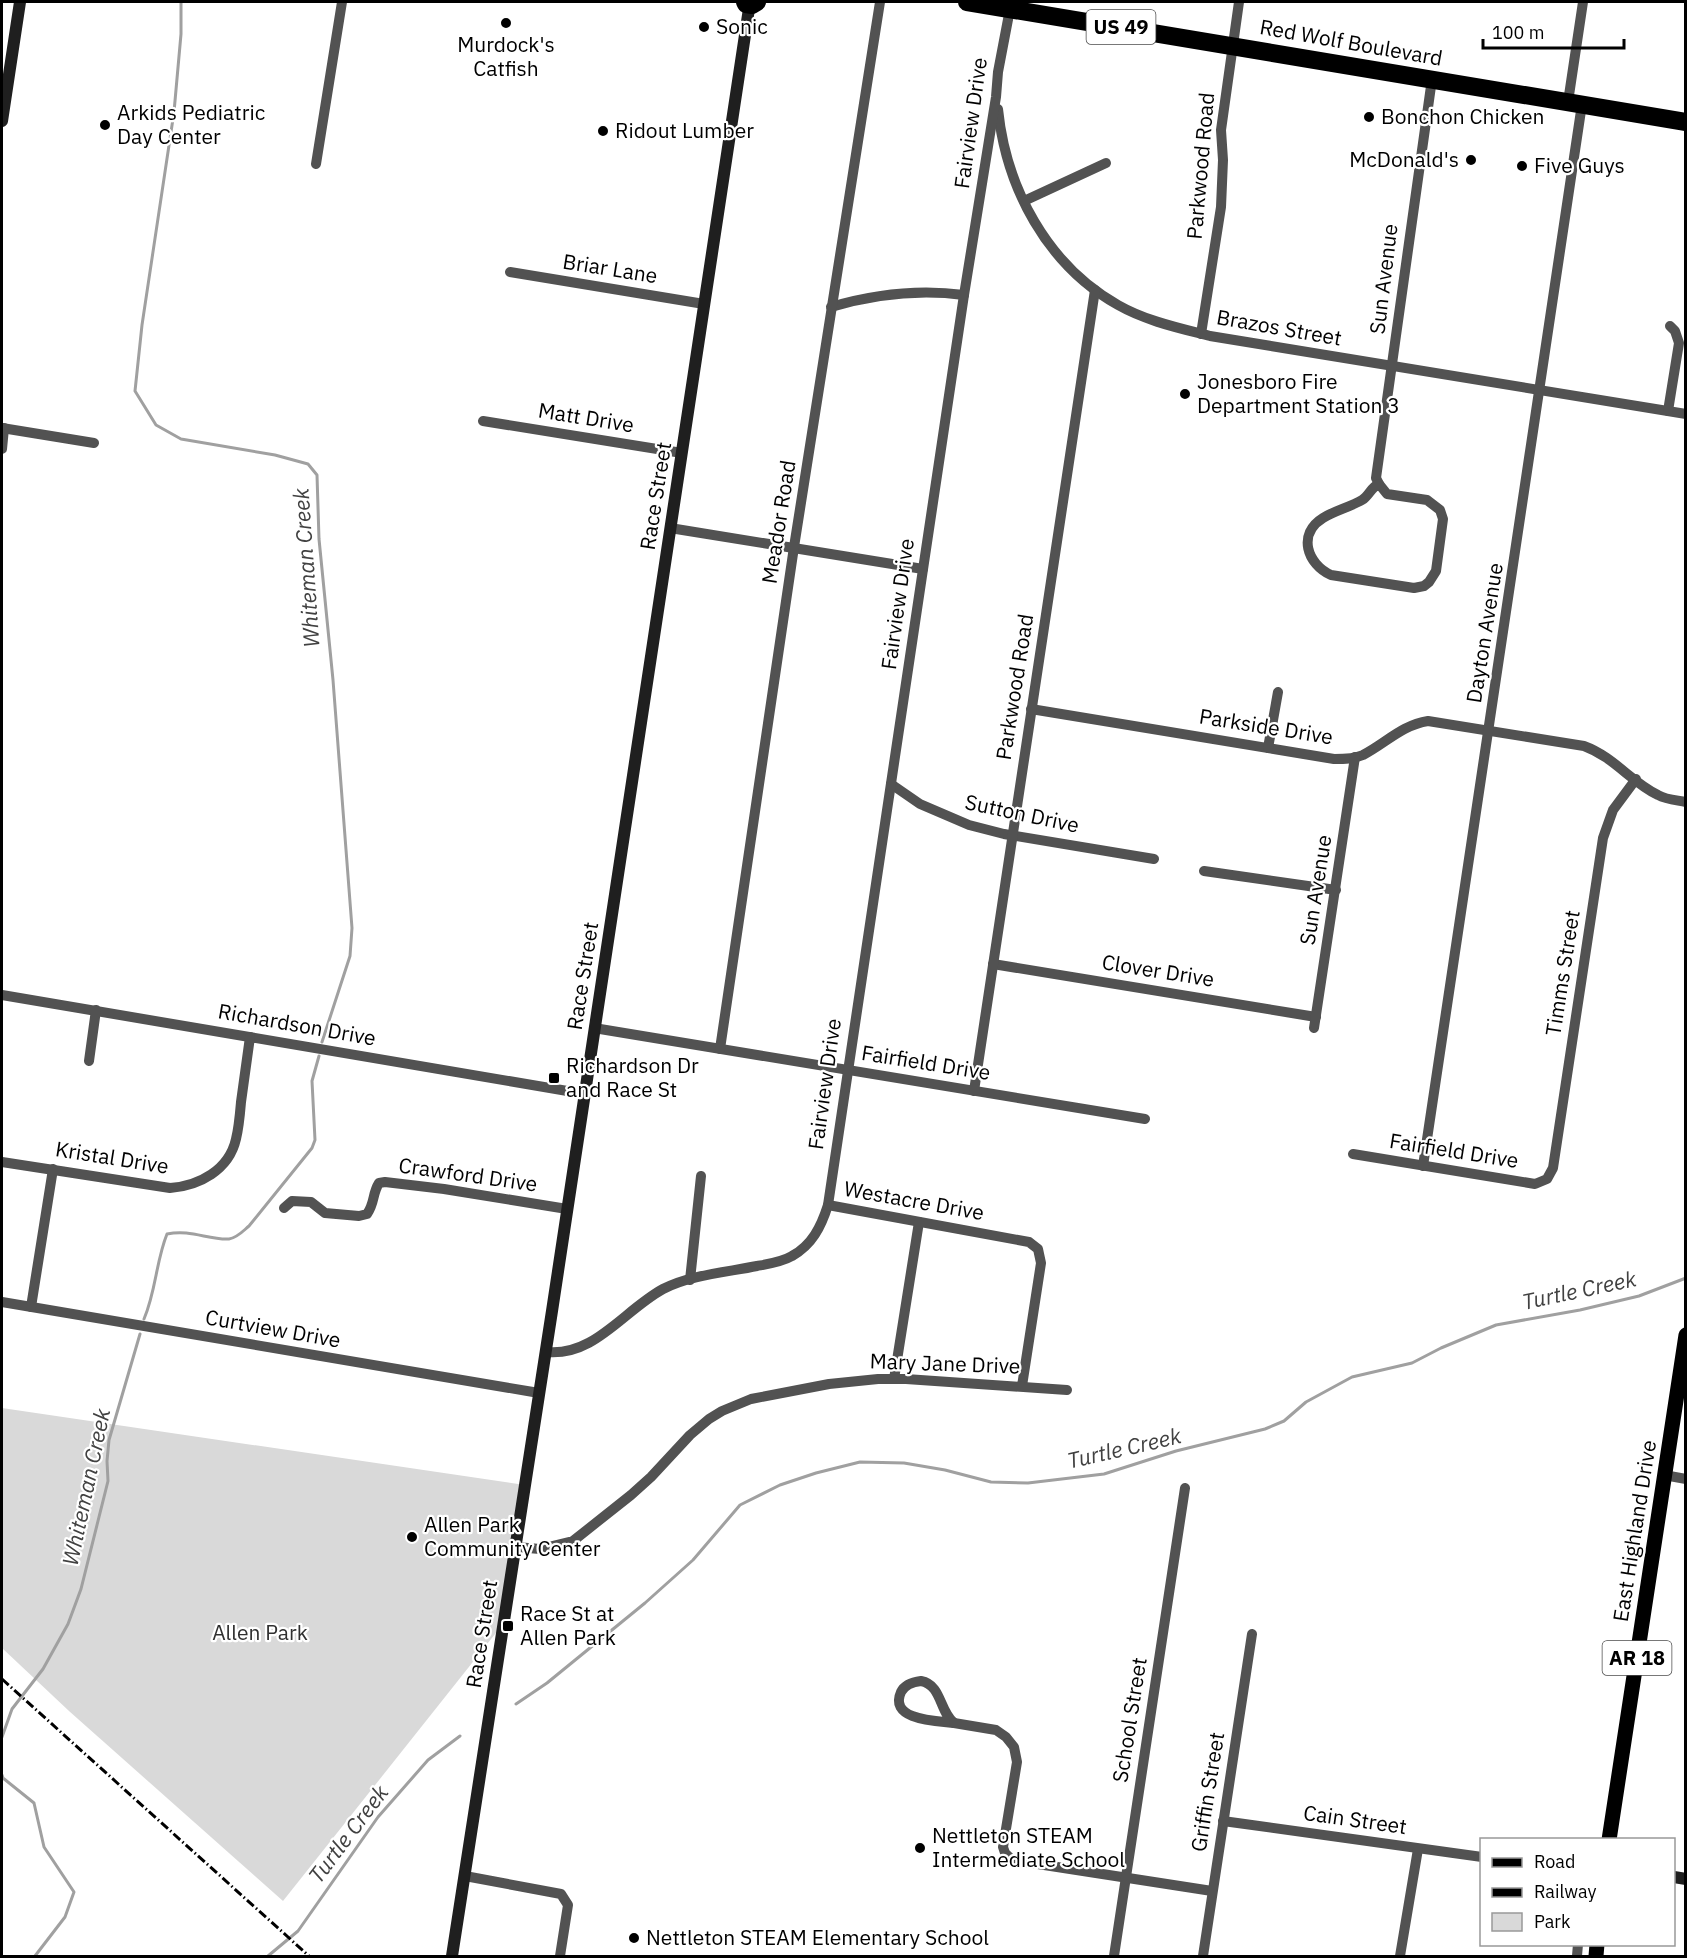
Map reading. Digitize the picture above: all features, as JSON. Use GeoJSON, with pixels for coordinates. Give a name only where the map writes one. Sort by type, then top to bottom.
{"type":"FeatureCollection","features":[{"type":"Feature","properties":{"kind":"highway","name":"US 49"},"geometry":{"type":"LineString","coordinates":[[967,2],[1010,9]]}},
{"type":"Feature","properties":{"kind":"highway","name":"Red Wolf Boulevard"},"geometry":{"type":"LineString","coordinates":[[1010,9],[1686,122]]}},
{"type":"Feature","properties":{"kind":"main road","name":"East Highland Drive"},"geometry":{"type":"LineString","coordinates":[[1609,1838],[1686,1335]]}},
{"type":"Feature","properties":{"kind":"street"},"geometry":{"type":"LineString","coordinates":[[2,121],[20,2]]}},
{"type":"Feature","properties":{"kind":"street"},"geometry":{"type":"LineString","coordinates":[[316,164],[342,2]]}},
{"type":"Feature","properties":{"kind":"street","name":"Race Street"},"geometry":{"type":"LineString","coordinates":[[452,1956],[546,1352],[750,2]]}},
{"type":"Feature","properties":{"kind":"street","name":"Meador Road"},"geometry":{"type":"LineString","coordinates":[[720,1049],[831,307],[880,2]]}},
{"type":"Feature","properties":{"kind":"street","name":"Parkwood Road"},"geometry":{"type":"LineString","coordinates":[[1202,334],[1221,207],[1223,160],[1221,130],[1239,2]]}},
{"type":"Feature","properties":{"kind":"street","name":"Dayton Avenue"},"geometry":{"type":"LineString","coordinates":[[1423,1166],[1540,391],[1575,103],[1583,2]]}},
{"type":"Feature","properties":{"kind":"street","name":"Fairview Drive"},"geometry":{"type":"LineString","coordinates":[[828,1205],[922,569],[996,97],[998,72],[1010,9]]}},
{"type":"Feature","properties":{"kind":"street","name":"Sun Avenue"},"geometry":{"type":"LineString","coordinates":[[1379,484],[1376,478],[1432,79]]}},
{"type":"Feature","properties":{"kind":"street","name":"Brazos Street"},"geometry":{"type":"LineString","coordinates":[[996,97],[1010,171],[1036,225],[1051,246],[1095,290],[1129,310],[1172,327],[1202,334],[1686,414]]}},
{"type":"Feature","properties":{"kind":"street"},"geometry":{"type":"LineString","coordinates":[[1024,201],[1106,163]]}},
{"type":"Feature","properties":{"kind":"street","name":"Briar Lane"},"geometry":{"type":"LineString","coordinates":[[510,272],[704,304]]}},
{"type":"Feature","properties":{"kind":"street","name":"Parkwood Road"},"geometry":{"type":"LineString","coordinates":[[974,1091],[1095,290]]}},
{"type":"Feature","properties":{"kind":"street"},"geometry":{"type":"LineString","coordinates":[[831,307],[891,293],[917,291],[964,295]]}},
{"type":"Feature","properties":{"kind":"street"},"geometry":{"type":"LineString","coordinates":[[1668,411],[1679,343],[1675,331],[1670,326]]}},
{"type":"Feature","properties":{"kind":"street","name":"Matt Drive"},"geometry":{"type":"LineString","coordinates":[[483,421],[682,453]]}},
{"type":"Feature","properties":{"kind":"street"},"geometry":{"type":"LineString","coordinates":[[2,449],[3,428],[94,443]]}},
{"type":"Feature","properties":{"kind":"street"},"geometry":{"type":"LineString","coordinates":[[1379,484],[1387,494],[1427,500],[1440,510],[1443,525],[1436,571],[1432,579],[1424,586],[1414,588],[1331,574],[1322,570],[1311,558],[1308,540],[1319,521],[1364,499],[1374,486],[1379,484]]}},
{"type":"Feature","properties":{"kind":"street"},"geometry":{"type":"LineString","coordinates":[[670,528],[922,569]]}},
{"type":"Feature","properties":{"kind":"street"},"geometry":{"type":"LineString","coordinates":[[1268,748],[1278,692]]}},
{"type":"Feature","properties":{"kind":"street","name":"Parkside Drive"},"geometry":{"type":"LineString","coordinates":[[1031,709],[1334,759],[1363,754],[1400,730],[1417,723],[1428,722],[1560,742],[1593,750],[1607,756],[1656,795],[1686,802]]}},
{"type":"Feature","properties":{"kind":"street","name":"Sun Avenue"},"geometry":{"type":"LineString","coordinates":[[1315,1022],[1355,757]]}},
{"type":"Feature","properties":{"kind":"street","name":"Timms Street"},"geometry":{"type":"LineString","coordinates":[[1548,1179],[1553,1168],[1603,838],[1613,810],[1636,779]]}},
{"type":"Feature","properties":{"kind":"street","name":"Sutton Drive"},"geometry":{"type":"LineString","coordinates":[[891,784],[920,804],[969,825],[1013,836],[1154,859]]}},
{"type":"Feature","properties":{"kind":"street"},"geometry":{"type":"LineString","coordinates":[[1204,871],[1336,890]]}},
{"type":"Feature","properties":{"kind":"street","name":"Clover Drive"},"geometry":{"type":"LineString","coordinates":[[993,964],[1315,1022]]}},
{"type":"Feature","properties":{"kind":"street","name":"Richardson Drive"},"geometry":{"type":"LineString","coordinates":[[2,996],[585,1094]]}},
{"type":"Feature","properties":{"kind":"street"},"geometry":{"type":"LineString","coordinates":[[89,1061],[96,1010]]}},
{"type":"Feature","properties":{"kind":"street","name":"Fairfield Drive"},"geometry":{"type":"LineString","coordinates":[[594,1029],[1145,1119]]}},
{"type":"Feature","properties":{"kind":"street","name":"Kristal Drive"},"geometry":{"type":"LineString","coordinates":[[2,1162],[170,1188],[193,1185],[213,1174],[226,1160],[236,1139],[250,1037]]}},
{"type":"Feature","properties":{"kind":"street","name":"Fairfield Drive"},"geometry":{"type":"LineString","coordinates":[[1353,1154],[1535,1184],[1548,1179]]}},
{"type":"Feature","properties":{"kind":"street"},"geometry":{"type":"LineString","coordinates":[[31,1307],[53,1169]]}},
{"type":"Feature","properties":{"kind":"street"},"geometry":{"type":"LineString","coordinates":[[690,1280],[701,1176]]}},
{"type":"Feature","properties":{"kind":"street","name":"Crawford Drive"},"geometry":{"type":"LineString","coordinates":[[284,1208],[292,1201],[311,1202],[325,1213],[359,1216],[367,1214],[373,1206],[375,1188],[379,1183],[385,1182],[444,1188],[567,1209]]}},
{"type":"Feature","properties":{"kind":"street","name":"Westacre Drive"},"geometry":{"type":"LineString","coordinates":[[546,1352],[567,1352],[583,1347],[599,1338],[634,1307],[664,1288],[790,1258],[801,1250],[819,1230],[828,1205],[1029,1242],[1038,1249],[1041,1263],[1022,1386]]}},
{"type":"Feature","properties":{"kind":"street"},"geometry":{"type":"LineString","coordinates":[[894,1379],[919,1222]]}},
{"type":"Feature","properties":{"kind":"street","name":"Curtview Drive"},"geometry":{"type":"LineString","coordinates":[[2,1302],[539,1393]]}},
{"type":"Feature","properties":{"kind":"street","name":"Mary Jane Drive"},"geometry":{"type":"LineString","coordinates":[[516,1547],[540,1549],[573,1541],[631,1495],[709,1419],[751,1399],[849,1381],[894,1379],[1067,1390]]}},
{"type":"Feature","properties":{"kind":"street"},"geometry":{"type":"LineString","coordinates":[[1664,1476],[1686,1479]]}},
{"type":"Feature","properties":{"kind":"street","name":"School Street"},"geometry":{"type":"LineString","coordinates":[[1114,1956],[1185,1488]]}},
{"type":"Feature","properties":{"kind":"street","name":"Griffin Street"},"geometry":{"type":"LineString","coordinates":[[1203,1956],[1252,1634]]}},
{"type":"Feature","properties":{"kind":"street"},"geometry":{"type":"LineString","coordinates":[[954,1723],[944,1711],[931,1684],[921,1681],[912,1682],[902,1691],[900,1702],[903,1711],[914,1718],[996,1730],[1012,1743],[1017,1762],[1004,1841],[1005,1853],[1015,1861],[1212,1891]]}},
{"type":"Feature","properties":{"kind":"street","name":"Cain Street"},"geometry":{"type":"LineString","coordinates":[[1223,1821],[1480,1857]]}},
{"type":"Feature","properties":{"kind":"street"},"geometry":{"type":"LineString","coordinates":[[1400,1956],[1418,1849]]}},
{"type":"Feature","properties":{"kind":"street"},"geometry":{"type":"LineString","coordinates":[[465,1876],[558,1893],[566,1899],[568,1905],[560,1956]]}},
{"type":"Feature","properties":{"kind":"green space","name":"Allen Park"},"geometry":{"type":"Polygon","coordinates":[[[2,1408],[525,1485],[503,1624],[283,1901],[69,1711],[2,1648],[2,1408]]]}},
{"type":"Feature","properties":{"kind":"waterway","name":"Whiteman Creek"},"geometry":{"type":"LineString","coordinates":[[181,2],[181,34],[174,112],[142,325],[135,391],[156,425],[181,439],[275,455],[308,464],[317,475],[319,539],[333,680],[352,928],[350,956],[322,1042]]}},
{"type":"Feature","properties":{"kind":"waterway","name":"Whiteman Creek"},"geometry":{"type":"LineString","coordinates":[[144,1319],[167,1234],[184,1233],[221,1239],[237,1236],[249,1226],[312,1148],[315,1140],[312,1081],[319,1056]]}},
{"type":"Feature","properties":{"kind":"waterway","name":"Turtle Creek"},"geometry":{"type":"LineString","coordinates":[[516,1704],[547,1683],[645,1603],[693,1560],[740,1505],[780,1485],[860,1462],[904,1463],[945,1470],[991,1482],[1028,1483],[1104,1474],[1176,1451],[1265,1429],[1284,1421],[1306,1402],[1352,1377],[1412,1363],[1496,1325],[1580,1310],[1639,1296],[1686,1278]]}},
{"type":"Feature","properties":{"kind":"waterway","name":"Whiteman Creek"},"geometry":{"type":"LineString","coordinates":[[2,1737],[12,1709],[43,1669],[68,1624],[81,1589],[108,1481],[109,1440],[140,1334]]}},
{"type":"Feature","properties":{"kind":"waterway","name":"Turtle Creek"},"geometry":{"type":"LineString","coordinates":[[268,1956],[298,1931],[378,1817],[428,1760],[460,1736]]}},
{"type":"Feature","properties":{"kind":"waterway","name":"Whiteman Creek"},"geometry":{"type":"LineString","coordinates":[[2,1775],[34,1803],[44,1847],[74,1892],[65,1917],[35,1956]]}},
{"type":"Feature","properties":{"kind":"railway"},"geometry":{"type":"LineString","coordinates":[[2,1679],[309,1956]]}},
{"type":"Feature","properties":{"kind":"place","name":"Murdock's Catfish"},"geometry":{"type":"Point","coordinates":[506,23]}},
{"type":"Feature","properties":{"kind":"place","name":"Sonic"},"geometry":{"type":"Point","coordinates":[704,27]}},
{"type":"Feature","properties":{"kind":"place","name":"Bonchon Chicken"},"geometry":{"type":"Point","coordinates":[1369,117]}},
{"type":"Feature","properties":{"kind":"place","name":"Arkids Pediatric Day Center"},"geometry":{"type":"Point","coordinates":[105,125]}},
{"type":"Feature","properties":{"kind":"place","name":"Ridout Lumber"},"geometry":{"type":"Point","coordinates":[603,131]}},
{"type":"Feature","properties":{"kind":"place","name":"McDonald's"},"geometry":{"type":"Point","coordinates":[1471,160]}},
{"type":"Feature","properties":{"kind":"place","name":"Five Guys"},"geometry":{"type":"Point","coordinates":[1522,166]}},
{"type":"Feature","properties":{"kind":"place","name":"Jonesboro Fire Department Station 3"},"geometry":{"type":"Point","coordinates":[1185,394]}},
{"type":"Feature","properties":{"kind":"place","name":"Richardson Dr and Race St"},"geometry":{"type":"Point","coordinates":[554,1078]}},
{"type":"Feature","properties":{"kind":"place","name":"Allen Park Community Center"},"geometry":{"type":"Point","coordinates":[412,1537]}},
{"type":"Feature","properties":{"kind":"place","name":"Race St at Allen Park"},"geometry":{"type":"Point","coordinates":[508,1626]}},
{"type":"Feature","properties":{"kind":"place","name":"Nettleton STEAM Intermediate School"},"geometry":{"type":"Point","coordinates":[920,1848]}},
{"type":"Feature","properties":{"kind":"place","name":"Nettleton STEAM Elementary School"},"geometry":{"type":"Point","coordinates":[634,1938]}}]}
